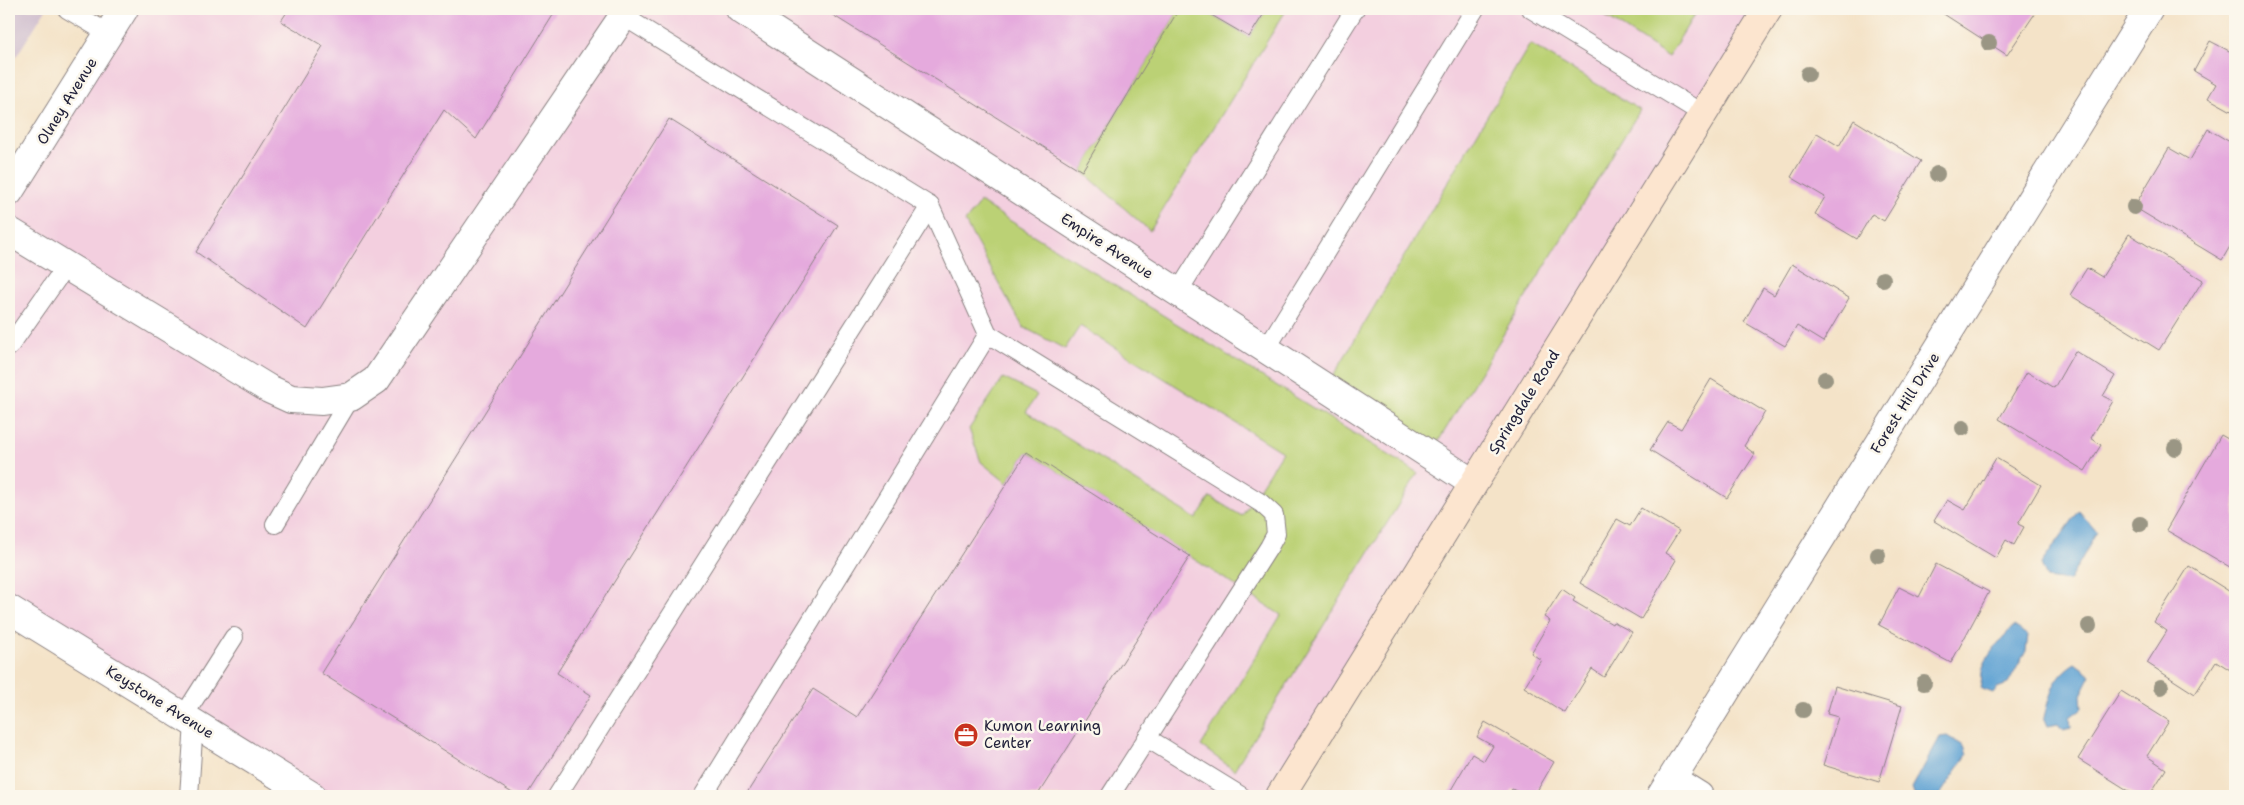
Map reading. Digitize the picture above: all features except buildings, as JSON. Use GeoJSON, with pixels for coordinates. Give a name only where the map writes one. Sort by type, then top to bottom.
{"type":"FeatureCollection","features":[{"type":"Feature","properties":{"kind":"main road","name":"Springdale Road"},"geometry":{"type":"LineString","coordinates":[[1280,796],[1768,9]]}},
{"type":"Feature","properties":{"kind":"street","name":"Olney Avenue"},"geometry":{"type":"LineString","coordinates":[[9,192],[124,9]]}},
{"type":"Feature","properties":{"kind":"street","name":"Empire Avenue"},"geometry":{"type":"LineString","coordinates":[[740,9],[1473,483]]}},
{"type":"Feature","properties":{"kind":"street","name":"Forest Hill Drive"},"geometry":{"type":"LineString","coordinates":[[1666,788],[2149,9]]}},
{"type":"Feature","properties":{"kind":"street"},"geometry":{"type":"LineString","coordinates":[[9,231],[269,389],[291,399],[322,401],[351,397],[376,380],[625,12]]}},
{"type":"Feature","properties":{"kind":"street","name":"Keystone Avenue"},"geometry":{"type":"LineString","coordinates":[[9,609],[189,720],[296,793]]}},
{"type":"Feature","properties":{"kind":"street"},"geometry":{"type":"LineString","coordinates":[[1666,788],[1699,796]]}},
{"type":"Feature","properties":{"kind":"lane"},"geometry":{"type":"LineString","coordinates":[[67,9],[109,34]]}},
{"type":"Feature","properties":{"kind":"lane"},"geometry":{"type":"LineString","coordinates":[[1178,292],[1355,9]]}},
{"type":"Feature","properties":{"kind":"lane"},"geometry":{"type":"LineString","coordinates":[[1266,349],[1475,9]]}},
{"type":"Feature","properties":{"kind":"lane"},"geometry":{"type":"LineString","coordinates":[[1532,9],[1703,114]]}},
{"type":"Feature","properties":{"kind":"lane"},"geometry":{"type":"LineString","coordinates":[[625,12],[930,206],[988,334],[1261,503],[1274,515],[1276,534],[1269,546],[1110,796]]}},
{"type":"Feature","properties":{"kind":"lane"},"geometry":{"type":"LineString","coordinates":[[557,796],[930,206]]}},
{"type":"Feature","properties":{"kind":"lane"},"geometry":{"type":"LineString","coordinates":[[9,347],[66,266]]}},
{"type":"Feature","properties":{"kind":"lane"},"geometry":{"type":"LineString","coordinates":[[703,796],[988,334]]}},
{"type":"Feature","properties":{"kind":"lane"},"geometry":{"type":"LineString","coordinates":[[275,524],[351,397]]}},
{"type":"Feature","properties":{"kind":"lane"},"geometry":{"type":"LineString","coordinates":[[189,796],[189,720],[234,637]]}},
{"type":"Feature","properties":{"kind":"lane"},"geometry":{"type":"LineString","coordinates":[[1147,738],[1241,796]]}},
{"type":"Feature","properties":{"kind":"shaded area"},"geometry":{"type":"Polygon","coordinates":[[[9,9],[46,9],[14,60],[9,57],[9,9]]]}},
{"type":"Feature","properties":{"kind":"shaded area"},"geometry":{"type":"Polygon","coordinates":[[[125,9],[1768,9],[1280,796],[313,796],[9,608],[9,192],[125,9]]]}},
{"type":"Feature","properties":{"kind":"green space"},"geometry":{"type":"Polygon","coordinates":[[[1179,9],[1201,9],[1249,37],[1267,9],[1287,9],[1150,231],[1082,171],[1179,9]]]}},
{"type":"Feature","properties":{"kind":"green space"},"geometry":{"type":"Polygon","coordinates":[[[1594,9],[1698,9],[1668,57],[1594,9]]]}},
{"type":"Feature","properties":{"kind":"green space"},"geometry":{"type":"Polygon","coordinates":[[[1530,44],[1640,110],[1430,455],[1326,388],[1530,44]]]}},
{"type":"Feature","properties":{"kind":"green space"},"geometry":{"type":"Polygon","coordinates":[[[980,202],[1418,473],[1234,770],[1201,746],[1281,615],[1027,452],[1007,483],[981,462],[969,429],[1003,378],[1037,395],[1026,412],[1196,519],[1210,497],[1242,516],[1282,452],[1080,326],[1065,349],[1023,327],[965,222],[980,202]]]}},
{"type":"Feature","properties":{"kind":"water"},"geometry":{"type":"Polygon","coordinates":[[[2079,511],[2097,532],[2069,581],[2047,578],[2041,564],[2079,511]]]}},
{"type":"Feature","properties":{"kind":"water"},"geometry":{"type":"Polygon","coordinates":[[[2014,626],[2028,635],[2026,651],[2008,684],[1997,688],[1993,693],[1980,688],[1983,667],[1986,661],[2000,641],[2014,626]]]}},
{"type":"Feature","properties":{"kind":"water"},"geometry":{"type":"Polygon","coordinates":[[[2075,663],[2091,675],[2081,695],[2082,708],[2070,717],[2071,728],[2063,730],[2058,724],[2048,726],[2044,717],[2048,701],[2057,680],[2075,663]]]}},
{"type":"Feature","properties":{"kind":"water"},"geometry":{"type":"Polygon","coordinates":[[[1947,736],[1964,746],[1967,755],[1939,796],[1915,796],[1912,788],[1940,737],[1947,736]]]}},
{"type":"Feature","properties":{"kind":"place","name":"Kumon Learning Center"},"geometry":{"type":"Point","coordinates":[966,735]}}]}
